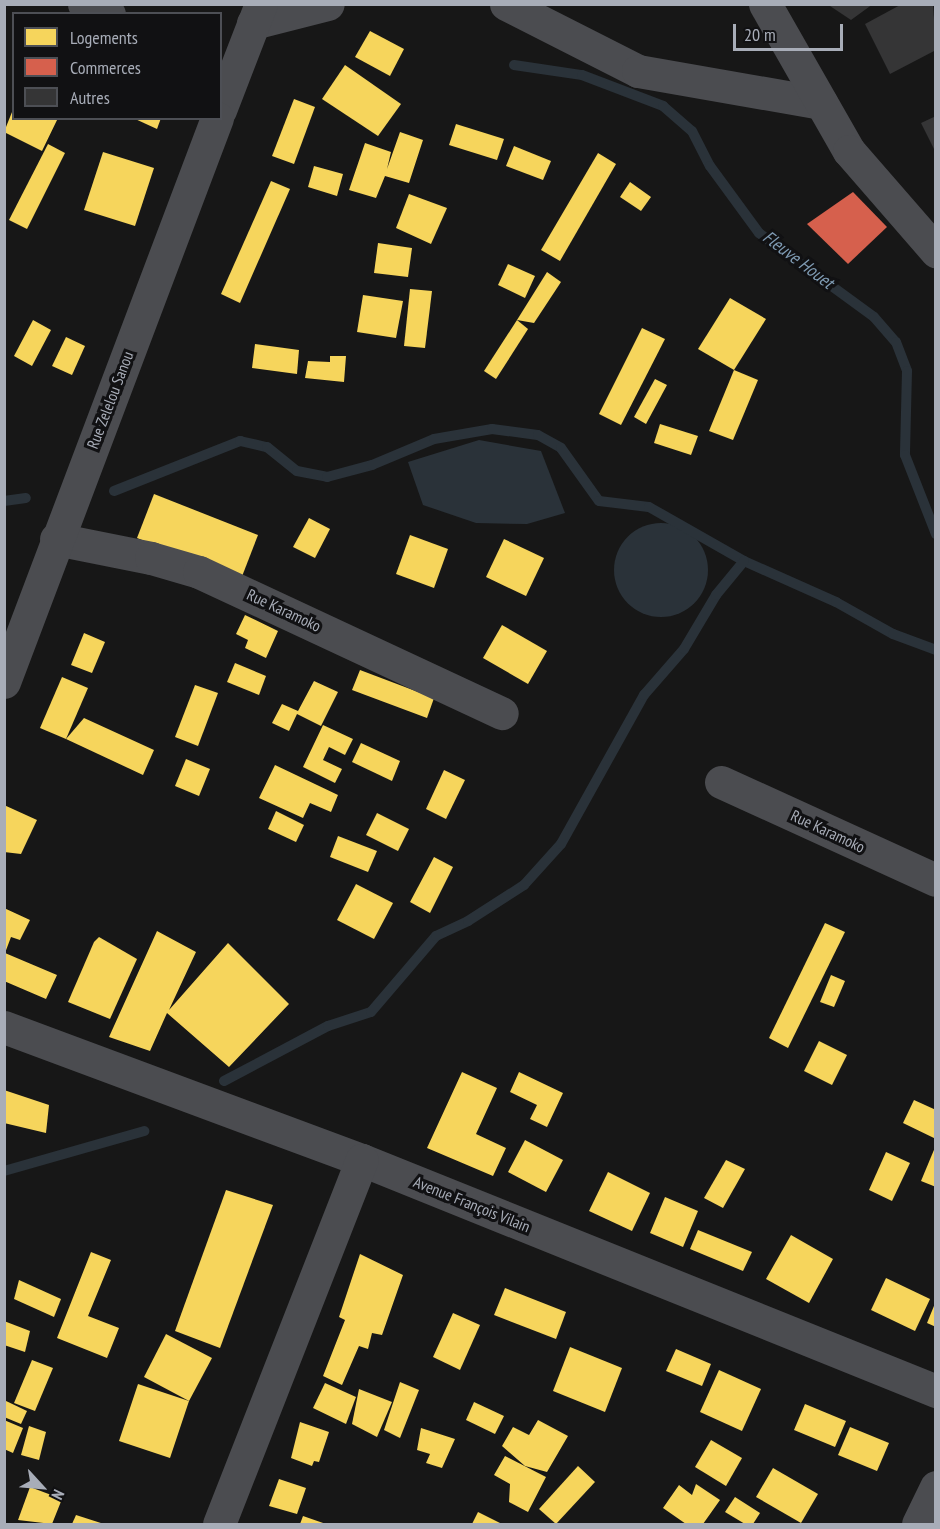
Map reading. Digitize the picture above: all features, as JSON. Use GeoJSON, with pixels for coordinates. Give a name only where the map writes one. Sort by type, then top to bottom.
{"type":"FeatureCollection","features":[{"type":"Feature","properties":{"kind":"street"},"geometry":{"type":"LineString","coordinates":[[84,4],[104,12]]}},
{"type":"Feature","properties":{"kind":"street"},"geometry":{"type":"LineString","coordinates":[[222,99],[230,57],[257,14],[328,4]]}},
{"type":"Feature","properties":{"kind":"street"},"geometry":{"type":"LineString","coordinates":[[506,4],[638,71],[821,103]]}},
{"type":"Feature","properties":{"kind":"street"},"geometry":{"type":"LineString","coordinates":[[765,4],[849,151],[936,251]]}},
{"type":"Feature","properties":{"kind":"street","name":"Rue Zelelou Sanou"},"geometry":{"type":"LineString","coordinates":[[4,682],[56,539],[216,120]]}},
{"type":"Feature","properties":{"kind":"street","name":"Rue Karamoko"},"geometry":{"type":"LineString","coordinates":[[56,539],[199,572],[502,713]]}},
{"type":"Feature","properties":{"kind":"street","name":"Rue Karamoko"},"geometry":{"type":"LineString","coordinates":[[721,782],[936,880]]}},
{"type":"Feature","properties":{"kind":"street","name":"Avenue François Vilain"},"geometry":{"type":"LineString","coordinates":[[4,1027],[362,1160],[936,1391]]}},
{"type":"Feature","properties":{"kind":"street"},"geometry":{"type":"LineString","coordinates":[[219,1524],[362,1160]]}},
{"type":"Feature","properties":{"kind":"street"},"geometry":{"type":"LineString","coordinates":[[918,1524],[936,1487]]}},
{"type":"Feature","properties":{"kind":"shaded area"},"geometry":{"type":"Polygon","coordinates":[[[479,440],[541,451],[565,513],[527,524],[476,523],[423,505],[408,462],[479,440]]]}},
{"type":"Feature","properties":{"kind":"shaded area"},"geometry":{"type":"Polygon","coordinates":[[[661,523],[679,527],[694,537],[704,552],[708,570],[704,588],[694,603],[679,613],[661,617],[643,613],[628,603],[618,588],[614,570],[618,552],[628,537],[643,527],[661,523]]]}},
{"type":"Feature","properties":{"kind":"building: Logements"},"geometry":{"type":"Polygon","coordinates":[[[370,31],[404,49],[390,76],[355,57],[370,31]]]}},
{"type":"Feature","properties":{"kind":"building: Logements"},"geometry":{"type":"Polygon","coordinates":[[[345,65],[401,104],[378,136],[322,99],[345,65]]]}},
{"type":"Feature","properties":{"kind":"building: Logements"},"geometry":{"type":"Polygon","coordinates":[[[294,99],[315,107],[294,164],[272,156],[294,99]]]}},
{"type":"Feature","properties":{"kind":"building: Logements"},"geometry":{"type":"Polygon","coordinates":[[[12,112],[12,120],[57,120],[42,151],[4,132],[12,112]]]}},
{"type":"Feature","properties":{"kind":"building: Logements"},"geometry":{"type":"Polygon","coordinates":[[[137,120],[160,120],[157,129],[137,120]]]}},
{"type":"Feature","properties":{"kind":"building: Logements"},"geometry":{"type":"Polygon","coordinates":[[[456,124],[504,139],[497,160],[449,145],[456,124]]]}},
{"type":"Feature","properties":{"kind":"building: Logements"},"geometry":{"type":"Polygon","coordinates":[[[400,132],[423,140],[409,183],[385,176],[376,198],[349,190],[365,143],[391,152],[387,169],[400,132]]]}},
{"type":"Feature","properties":{"kind":"building: Logements"},"geometry":{"type":"Polygon","coordinates":[[[48,144],[65,153],[27,229],[9,220],[48,144]]]}},
{"type":"Feature","properties":{"kind":"building: Logements"},"geometry":{"type":"Polygon","coordinates":[[[514,146],[551,161],[543,180],[506,166],[514,146]]]}},
{"type":"Feature","properties":{"kind":"building: Logements"},"geometry":{"type":"Polygon","coordinates":[[[103,152],[154,168],[135,226],[84,210],[103,152]]]}},
{"type":"Feature","properties":{"kind":"building: Logements"},"geometry":{"type":"Polygon","coordinates":[[[598,153],[616,164],[560,261],[541,250],[598,153]]]}},
{"type":"Feature","properties":{"kind":"building: Logements"},"geometry":{"type":"Polygon","coordinates":[[[314,166],[343,174],[337,196],[308,187],[314,166]]]}},
{"type":"Feature","properties":{"kind":"building: Logements"},"geometry":{"type":"Polygon","coordinates":[[[271,181],[290,189],[240,303],[221,294],[271,181]]]}},
{"type":"Feature","properties":{"kind":"building: Logements"},"geometry":{"type":"Polygon","coordinates":[[[630,182],[651,197],[641,211],[620,197],[630,182]]]}},
{"type":"Feature","properties":{"kind":"building: Logements"},"geometry":{"type":"Polygon","coordinates":[[[409,194],[447,208],[431,244],[396,228],[409,194]]]}},
{"type":"Feature","properties":{"kind":"building: Logements"},"geometry":{"type":"Polygon","coordinates":[[[378,243],[412,248],[408,277],[374,273],[378,243]]]}},
{"type":"Feature","properties":{"kind":"building: Logements"},"geometry":{"type":"Polygon","coordinates":[[[508,264],[535,276],[525,298],[498,285],[508,264]]]}},
{"type":"Feature","properties":{"kind":"building: Logements"},"geometry":{"type":"Polygon","coordinates":[[[547,272],[561,282],[534,323],[517,320],[547,272]]]}},
{"type":"Feature","properties":{"kind":"building: Logements"},"geometry":{"type":"Polygon","coordinates":[[[410,289],[432,291],[425,348],[404,346],[410,289]]]}},
{"type":"Feature","properties":{"kind":"building: Logements"},"geometry":{"type":"Polygon","coordinates":[[[363,295],[403,301],[396,338],[357,332],[363,295]]]}},
{"type":"Feature","properties":{"kind":"building: Logements"},"geometry":{"type":"Polygon","coordinates":[[[730,298],[766,319],[734,370],[698,349],[730,298]]]}},
{"type":"Feature","properties":{"kind":"building: Logements"},"geometry":{"type":"Polygon","coordinates":[[[33,320],[51,330],[32,366],[14,356],[33,320]]]}},
{"type":"Feature","properties":{"kind":"building: Logements"},"geometry":{"type":"Polygon","coordinates":[[[517,320],[528,329],[496,379],[484,371],[517,320]]]}},
{"type":"Feature","properties":{"kind":"building: Logements"},"geometry":{"type":"Polygon","coordinates":[[[642,328],[665,339],[621,425],[599,414],[642,328]]]}},
{"type":"Feature","properties":{"kind":"building: Logements"},"geometry":{"type":"Polygon","coordinates":[[[66,337],[85,346],[72,375],[52,366],[66,337]]]}},
{"type":"Feature","properties":{"kind":"building: Logements"},"geometry":{"type":"Polygon","coordinates":[[[255,344],[299,350],[297,374],[252,368],[255,344]]]}},
{"type":"Feature","properties":{"kind":"building: Logements"},"geometry":{"type":"Polygon","coordinates":[[[330,356],[346,356],[344,382],[305,378],[308,361],[330,362],[330,356]]]}},
{"type":"Feature","properties":{"kind":"building: Logements"},"geometry":{"type":"Polygon","coordinates":[[[734,370],[758,380],[733,440],[709,431],[734,370]]]}},
{"type":"Feature","properties":{"kind":"building: Logements"},"geometry":{"type":"Polygon","coordinates":[[[655,379],[667,385],[646,424],[634,417],[655,379]]]}},
{"type":"Feature","properties":{"kind":"building: Logements"},"geometry":{"type":"Polygon","coordinates":[[[660,424],[698,436],[691,455],[654,443],[660,424]]]}},
{"type":"Feature","properties":{"kind":"building: Logements"},"geometry":{"type":"Polygon","coordinates":[[[154,494],[258,535],[241,579],[137,538],[154,494]]]}},
{"type":"Feature","properties":{"kind":"building: Logements"},"geometry":{"type":"Polygon","coordinates":[[[309,518],[330,529],[315,558],[293,547],[309,518]]]}},
{"type":"Feature","properties":{"kind":"building: Logements"},"geometry":{"type":"Polygon","coordinates":[[[410,535],[448,549],[434,588],[396,574],[410,535]]]}},
{"type":"Feature","properties":{"kind":"building: Logements"},"geometry":{"type":"Polygon","coordinates":[[[504,539],[544,558],[526,596],[486,577],[504,539]]]}},
{"type":"Feature","properties":{"kind":"building: Logements"},"geometry":{"type":"Polygon","coordinates":[[[245,615],[278,631],[266,658],[245,648],[248,640],[236,634],[245,615]]]}},
{"type":"Feature","properties":{"kind":"building: Logements"},"geometry":{"type":"Polygon","coordinates":[[[502,625],[547,651],[528,684],[483,658],[502,625]]]}},
{"type":"Feature","properties":{"kind":"building: Logements"},"geometry":{"type":"Polygon","coordinates":[[[84,633],[105,642],[92,673],[71,665],[84,633]]]}},
{"type":"Feature","properties":{"kind":"building: Logements"},"geometry":{"type":"Polygon","coordinates":[[[235,663],[266,676],[259,695],[227,682],[235,663]]]}},
{"type":"Feature","properties":{"kind":"building: Logements"},"geometry":{"type":"Polygon","coordinates":[[[360,670],[434,698],[427,718],[352,690],[360,670]]]}},
{"type":"Feature","properties":{"kind":"building: Logements"},"geometry":{"type":"Polygon","coordinates":[[[62,677],[88,688],[66,739],[40,728],[62,677]]]}},
{"type":"Feature","properties":{"kind":"building: Logements"},"geometry":{"type":"Polygon","coordinates":[[[314,681],[338,692],[321,726],[297,714],[289,731],[272,723],[282,704],[298,711],[314,681]]]}},
{"type":"Feature","properties":{"kind":"building: Logements"},"geometry":{"type":"Polygon","coordinates":[[[195,685],[218,693],[198,746],[175,737],[195,685]]]}},
{"type":"Feature","properties":{"kind":"building: Logements"},"geometry":{"type":"Polygon","coordinates":[[[84,718],[154,750],[143,775],[66,739],[84,718]]]}},
{"type":"Feature","properties":{"kind":"building: Logements"},"geometry":{"type":"Polygon","coordinates":[[[323,725],[353,739],[345,755],[329,747],[323,760],[342,769],[335,783],[303,767],[323,725]]]}},
{"type":"Feature","properties":{"kind":"building: Logements"},"geometry":{"type":"Polygon","coordinates":[[[361,743],[400,761],[392,781],[352,762],[361,743]]]}},
{"type":"Feature","properties":{"kind":"building: Logements"},"geometry":{"type":"Polygon","coordinates":[[[186,759],[210,769],[199,796],[175,786],[186,759]]]}},
{"type":"Feature","properties":{"kind":"building: Logements"},"geometry":{"type":"Polygon","coordinates":[[[275,765],[338,795],[331,812],[310,803],[303,818],[259,798],[275,765]]]}},
{"type":"Feature","properties":{"kind":"building: Logements"},"geometry":{"type":"Polygon","coordinates":[[[444,770],[465,780],[446,819],[426,809],[444,770]]]}},
{"type":"Feature","properties":{"kind":"building: Logements"},"geometry":{"type":"Polygon","coordinates":[[[4,805],[37,820],[21,854],[4,852],[4,805]]]}},
{"type":"Feature","properties":{"kind":"building: Logements"},"geometry":{"type":"Polygon","coordinates":[[[276,811],[304,825],[296,842],[268,829],[276,811]]]}},
{"type":"Feature","properties":{"kind":"building: Logements"},"geometry":{"type":"Polygon","coordinates":[[[377,813],[409,829],[398,851],[366,835],[377,813]]]}},
{"type":"Feature","properties":{"kind":"building: Logements"},"geometry":{"type":"Polygon","coordinates":[[[338,836],[377,851],[368,872],[330,857],[338,836]]]}},
{"type":"Feature","properties":{"kind":"building: Logements"},"geometry":{"type":"Polygon","coordinates":[[[434,857],[453,867],[430,913],[410,902],[434,857]]]}},
{"type":"Feature","properties":{"kind":"building: Logements"},"geometry":{"type":"Polygon","coordinates":[[[356,884],[393,903],[374,939],[337,920],[356,884]]]}},
{"type":"Feature","properties":{"kind":"building: Logements"},"geometry":{"type":"Polygon","coordinates":[[[4,908],[30,920],[20,940],[11,937],[5,953],[57,975],[46,999],[4,981],[4,908]]]}},
{"type":"Feature","properties":{"kind":"building: Logements"},"geometry":{"type":"Polygon","coordinates":[[[825,923],[845,932],[788,1048],[769,1038],[825,923]]]}},
{"type":"Feature","properties":{"kind":"building: Logements"},"geometry":{"type":"Polygon","coordinates":[[[157,931],[196,952],[169,1010],[228,943],[289,1004],[229,1067],[167,1013],[150,1051],[109,1037],[157,931]]]}},
{"type":"Feature","properties":{"kind":"building: Logements"},"geometry":{"type":"Polygon","coordinates":[[[99,937],[137,959],[110,1019],[68,1002],[94,942],[99,937]]]}},
{"type":"Feature","properties":{"kind":"building: Logements"},"geometry":{"type":"Polygon","coordinates":[[[831,975],[845,981],[834,1007],[820,1002],[831,975]]]}},
{"type":"Feature","properties":{"kind":"building: Logements"},"geometry":{"type":"Polygon","coordinates":[[[819,1041],[847,1055],[832,1085],[804,1071],[819,1041]]]}},
{"type":"Feature","properties":{"kind":"building: Logements"},"geometry":{"type":"Polygon","coordinates":[[[462,1072],[497,1088],[476,1134],[506,1148],[493,1176],[427,1148],[462,1072]]]}},
{"type":"Feature","properties":{"kind":"building: Logements"},"geometry":{"type":"Polygon","coordinates":[[[519,1072],[563,1093],[547,1127],[530,1119],[537,1105],[510,1092],[519,1072]]]}},
{"type":"Feature","properties":{"kind":"building: Logements"},"geometry":{"type":"Polygon","coordinates":[[[4,1090],[49,1105],[46,1133],[4,1123],[4,1090]]]}},
{"type":"Feature","properties":{"kind":"building: Logements"},"geometry":{"type":"Polygon","coordinates":[[[914,1100],[936,1110],[936,1139],[903,1123],[914,1100]]]}},
{"type":"Feature","properties":{"kind":"building: Logements"},"geometry":{"type":"Polygon","coordinates":[[[525,1140],[563,1160],[546,1192],[508,1172],[525,1140]]]}},
{"type":"Feature","properties":{"kind":"building: Logements"},"geometry":{"type":"Polygon","coordinates":[[[936,1145],[936,1187],[921,1181],[936,1145]]]}},
{"type":"Feature","properties":{"kind":"building: Logements"},"geometry":{"type":"Polygon","coordinates":[[[886,1152],[910,1163],[892,1201],[869,1190],[886,1152]]]}},
{"type":"Feature","properties":{"kind":"building: Logements"},"geometry":{"type":"Polygon","coordinates":[[[726,1160],[745,1169],[723,1208],[704,1198],[726,1160]]]}},
{"type":"Feature","properties":{"kind":"building: Logements"},"geometry":{"type":"Polygon","coordinates":[[[608,1172],[650,1193],[632,1231],[589,1211],[608,1172]]]}},
{"type":"Feature","properties":{"kind":"building: Logements"},"geometry":{"type":"Polygon","coordinates":[[[226,1190],[273,1205],[220,1348],[175,1331],[226,1190]]]}},
{"type":"Feature","properties":{"kind":"building: Logements"},"geometry":{"type":"Polygon","coordinates":[[[665,1197],[698,1211],[683,1247],[650,1233],[665,1197]]]}},
{"type":"Feature","properties":{"kind":"building: Logements"},"geometry":{"type":"Polygon","coordinates":[[[698,1230],[752,1252],[743,1271],[690,1249],[698,1230]]]}},
{"type":"Feature","properties":{"kind":"building: Logements"},"geometry":{"type":"Polygon","coordinates":[[[791,1235],[833,1259],[809,1303],[766,1279],[791,1235]]]}},
{"type":"Feature","properties":{"kind":"building: Logements"},"geometry":{"type":"Polygon","coordinates":[[[91,1252],[111,1260],[88,1316],[119,1328],[107,1358],[57,1338],[91,1252]]]}},
{"type":"Feature","properties":{"kind":"building: Logements"},"geometry":{"type":"Polygon","coordinates":[[[360,1254],[403,1275],[382,1335],[372,1333],[368,1349],[359,1346],[342,1385],[323,1376],[345,1320],[339,1317],[360,1254]]]}},
{"type":"Feature","properties":{"kind":"building: Logements"},"geometry":{"type":"Polygon","coordinates":[[[886,1278],[930,1299],[915,1331],[871,1310],[886,1278]]]}},
{"type":"Feature","properties":{"kind":"building: Logements"},"geometry":{"type":"Polygon","coordinates":[[[19,1280],[61,1299],[54,1317],[14,1299],[19,1280]]]}},
{"type":"Feature","properties":{"kind":"building: Logements"},"geometry":{"type":"Polygon","coordinates":[[[505,1288],[566,1312],[556,1339],[494,1315],[505,1288]]]}},
{"type":"Feature","properties":{"kind":"building: Logements"},"geometry":{"type":"Polygon","coordinates":[[[936,1301],[936,1327],[927,1323],[936,1301]]]}},
{"type":"Feature","properties":{"kind":"building: Logements"},"geometry":{"type":"Polygon","coordinates":[[[453,1313],[480,1325],[460,1370],[433,1357],[453,1313]]]}},
{"type":"Feature","properties":{"kind":"building: Logements"},"geometry":{"type":"Polygon","coordinates":[[[4,1321],[30,1331],[25,1352],[4,1345],[4,1321]]]}},
{"type":"Feature","properties":{"kind":"building: Logements"},"geometry":{"type":"Polygon","coordinates":[[[166,1334],[212,1358],[189,1401],[144,1377],[166,1334]]]}},
{"type":"Feature","properties":{"kind":"building: Logements"},"geometry":{"type":"Polygon","coordinates":[[[570,1347],[622,1368],[605,1412],[553,1391],[570,1347]]]}},
{"type":"Feature","properties":{"kind":"building: Logements"},"geometry":{"type":"Polygon","coordinates":[[[676,1349],[711,1364],[702,1386],[666,1371],[676,1349]]]}},
{"type":"Feature","properties":{"kind":"building: Logements"},"geometry":{"type":"Polygon","coordinates":[[[32,1360],[53,1368],[35,1411],[14,1403],[32,1360]]]}},
{"type":"Feature","properties":{"kind":"building: Logements"},"geometry":{"type":"Polygon","coordinates":[[[719,1370],[761,1389],[742,1431],[700,1412],[719,1370]]]}},
{"type":"Feature","properties":{"kind":"building: Logements"},"geometry":{"type":"Polygon","coordinates":[[[400,1382],[419,1390],[400,1438],[384,1430],[400,1382]]]}},
{"type":"Feature","properties":{"kind":"building: Logements"},"geometry":{"type":"Polygon","coordinates":[[[325,1383],[356,1397],[346,1424],[313,1408],[325,1383]]]}},
{"type":"Feature","properties":{"kind":"building: Logements"},"geometry":{"type":"Polygon","coordinates":[[[138,1384],[189,1401],[170,1458],[119,1441],[138,1384]]]}},
{"type":"Feature","properties":{"kind":"building: Logements"},"geometry":{"type":"Polygon","coordinates":[[[359,1389],[392,1402],[377,1437],[352,1424],[359,1389]]]}},
{"type":"Feature","properties":{"kind":"building: Logements"},"geometry":{"type":"Polygon","coordinates":[[[4,1400],[27,1411],[21,1424],[4,1417],[4,1400]]]}},
{"type":"Feature","properties":{"kind":"building: Logements"},"geometry":{"type":"Polygon","coordinates":[[[474,1402],[504,1416],[495,1434],[466,1420],[474,1402]]]}},
{"type":"Feature","properties":{"kind":"building: Logements"},"geometry":{"type":"Polygon","coordinates":[[[805,1404],[846,1421],[835,1447],[794,1430],[805,1404]]]}},
{"type":"Feature","properties":{"kind":"building: Logements"},"geometry":{"type":"Polygon","coordinates":[[[4,1420],[23,1428],[13,1453],[4,1449],[4,1420]]]}},
{"type":"Feature","properties":{"kind":"building: Logements"},"geometry":{"type":"Polygon","coordinates":[[[538,1420],[568,1436],[547,1472],[525,1466],[502,1446],[513,1427],[529,1435],[538,1420]]]}},
{"type":"Feature","properties":{"kind":"building: Logements"},"geometry":{"type":"Polygon","coordinates":[[[300,1422],[329,1432],[319,1462],[314,1461],[312,1466],[291,1458],[300,1422]]]}},
{"type":"Feature","properties":{"kind":"building: Logements"},"geometry":{"type":"Polygon","coordinates":[[[29,1426],[46,1432],[39,1460],[21,1455],[29,1426]]]}},
{"type":"Feature","properties":{"kind":"building: Logements"},"geometry":{"type":"Polygon","coordinates":[[[850,1427],[889,1443],[877,1471],[838,1455],[850,1427]]]}},
{"type":"Feature","properties":{"kind":"building: Logements"},"geometry":{"type":"Polygon","coordinates":[[[421,1428],[455,1439],[442,1468],[426,1463],[430,1454],[417,1450],[421,1428]]]}},
{"type":"Feature","properties":{"kind":"building: Logements"},"geometry":{"type":"Polygon","coordinates":[[[711,1440],[742,1458],[726,1486],[695,1467],[711,1440]]]}},
{"type":"Feature","properties":{"kind":"building: Logements"},"geometry":{"type":"Polygon","coordinates":[[[505,1456],[546,1477],[528,1512],[509,1502],[510,1484],[494,1475],[505,1456]]]}},
{"type":"Feature","properties":{"kind":"building: Logements"},"geometry":{"type":"Polygon","coordinates":[[[578,1466],[595,1482],[556,1524],[539,1509],[578,1466]]]}},
{"type":"Feature","properties":{"kind":"building: Logements"},"geometry":{"type":"Polygon","coordinates":[[[773,1468],[818,1494],[801,1523],[756,1497],[773,1468]]]}},
{"type":"Feature","properties":{"kind":"building: Logements"},"geometry":{"type":"Polygon","coordinates":[[[279,1479],[306,1488],[297,1514],[269,1506],[279,1479]]]}},
{"type":"Feature","properties":{"kind":"building: Logements"},"geometry":{"type":"Polygon","coordinates":[[[696,1484],[720,1500],[703,1524],[686,1524],[663,1508],[679,1485],[692,1495],[696,1484]]]}},
{"type":"Feature","properties":{"kind":"building: Logements"},"geometry":{"type":"Polygon","coordinates":[[[30,1487],[62,1499],[52,1524],[18,1520],[30,1487]]]}},
{"type":"Feature","properties":{"kind":"building: Logements"},"geometry":{"type":"Polygon","coordinates":[[[735,1497],[760,1513],[753,1524],[745,1524],[725,1512],[735,1497]]]}},
{"type":"Feature","properties":{"kind":"building: Logements"},"geometry":{"type":"Polygon","coordinates":[[[478,1512],[502,1524],[472,1524],[478,1512]]]}},
{"type":"Feature","properties":{"kind":"building: Logements"},"geometry":{"type":"Polygon","coordinates":[[[76,1515],[104,1524],[72,1524],[76,1515]]]}},
{"type":"Feature","properties":{"kind":"building: Logements"},"geometry":{"type":"Polygon","coordinates":[[[303,1516],[326,1524],[300,1524],[303,1516]]]}},
{"type":"Feature","properties":{"kind":"building: Commerces"},"geometry":{"type":"Polygon","coordinates":[[[853,192],[887,227],[848,264],[807,224],[853,192]]]}},
{"type":"Feature","properties":{"kind":"building: Autres"},"geometry":{"type":"Polygon","coordinates":[[[827,4],[873,4],[851,20],[827,4]]]}},
{"type":"Feature","properties":{"kind":"building: Autres"},"geometry":{"type":"Polygon","coordinates":[[[902,4],[933,4],[936,50],[890,74],[865,24],[902,4]]]}},
{"type":"Feature","properties":{"kind":"building: Autres"},"geometry":{"type":"Polygon","coordinates":[[[936,116],[936,153],[921,123],[936,116]]]}},
{"type":"Feature","properties":{"kind":"waterway","name":"Fleuve Houet"},"geometry":{"type":"LineString","coordinates":[[514,65],[582,75],[663,106],[692,131],[710,166],[759,233],[874,317],[896,342],[907,371],[905,455],[936,534]]}},
{"type":"Feature","properties":{"kind":"waterway"},"geometry":{"type":"LineString","coordinates":[[114,491],[240,441],[267,447],[297,471],[327,477],[372,465],[434,439],[492,429],[538,435],[561,448],[599,501],[649,507],[744,561],[836,602],[893,634],[936,650]]}},
{"type":"Feature","properties":{"kind":"waterway"},"geometry":{"type":"LineString","coordinates":[[4,501],[26,498]]}},
{"type":"Feature","properties":{"kind":"waterway"},"geometry":{"type":"LineString","coordinates":[[224,1081],[328,1026],[371,1012],[436,936],[468,921],[524,885],[561,844],[644,695],[684,649],[716,595],[744,561]]}},
{"type":"Feature","properties":{"kind":"waterway"},"geometry":{"type":"LineString","coordinates":[[4,1171],[144,1131]]}}]}
